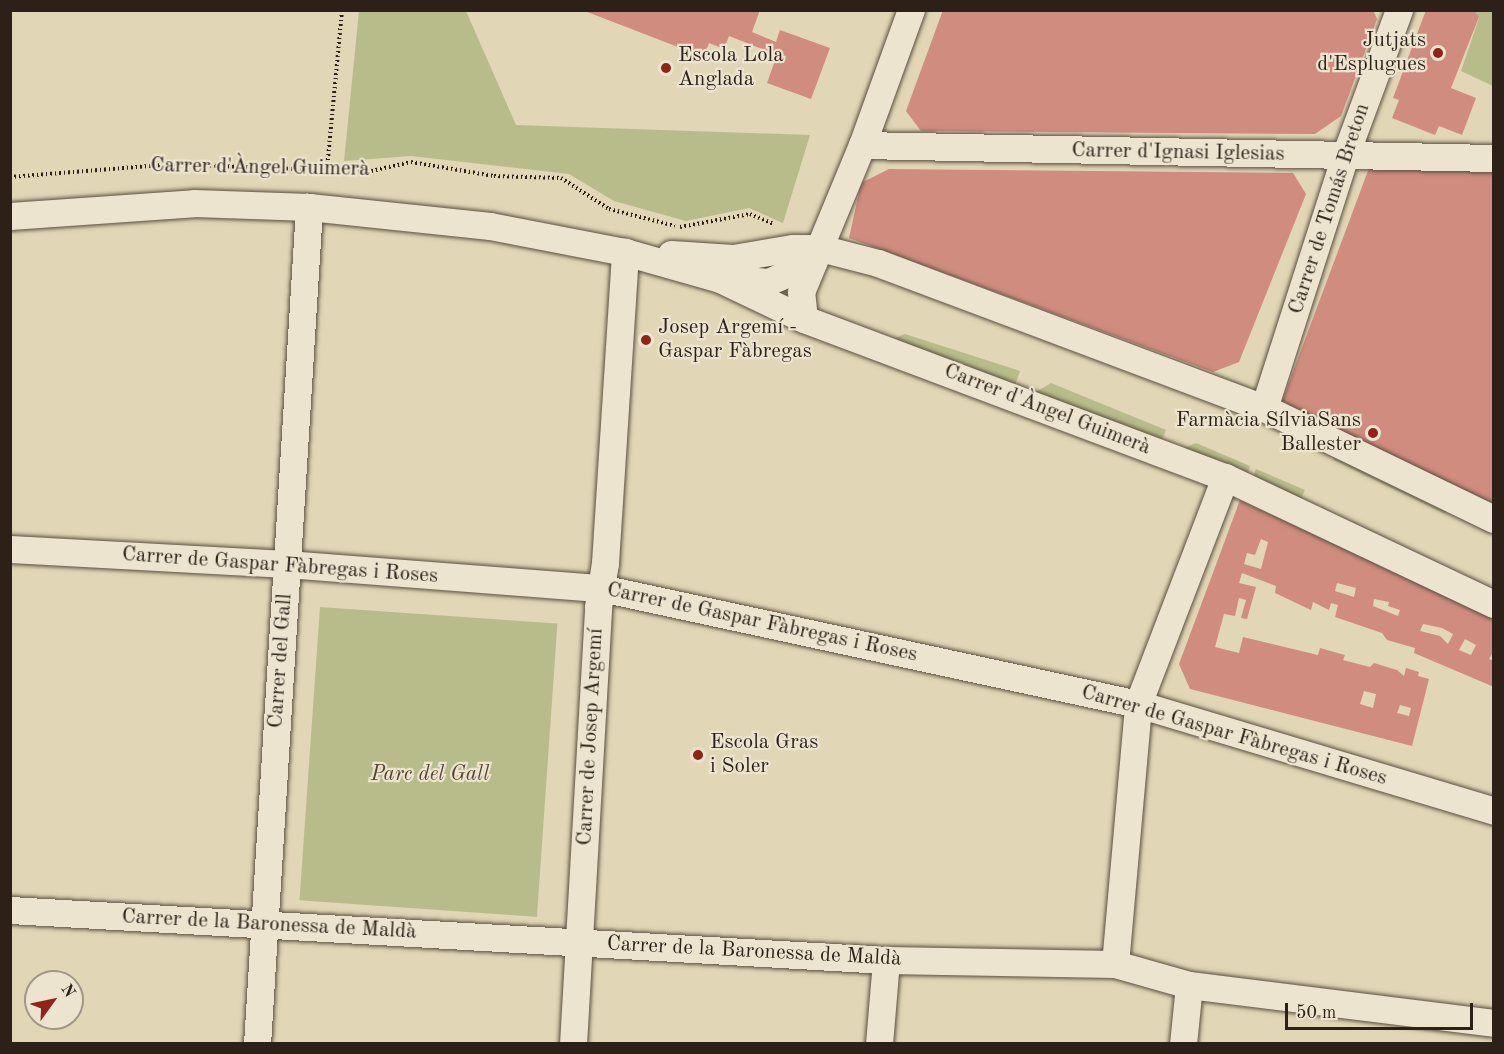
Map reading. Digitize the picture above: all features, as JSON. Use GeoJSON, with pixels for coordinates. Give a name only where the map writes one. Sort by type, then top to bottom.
{"type":"FeatureCollection","features":[{"type":"Feature","properties":{"kind":"street"},"geometry":{"type":"LineString","coordinates":[[804,319],[801,292],[862,145],[911,10]]}},
{"type":"Feature","properties":{"kind":"street","name":"Carrer de Tomás Breton"},"geometry":{"type":"LineString","coordinates":[[1264,408],[1345,156],[1399,10]]}},
{"type":"Feature","properties":{"kind":"street","name":"Carrer d'Ignasi Iglesias"},"geometry":{"type":"LineString","coordinates":[[862,145],[1494,158]]}},
{"type":"Feature","properties":{"kind":"street","name":"Carrer d'Àngel Guimerà"},"geometry":{"type":"LineString","coordinates":[[10,216],[194,203],[309,207],[490,226],[625,252],[720,279],[804,319],[1225,477],[1494,604]]}},
{"type":"Feature","properties":{"kind":"street","name":"Carrer del Gall"},"geometry":{"type":"LineString","coordinates":[[257,1044],[309,207]]}},
{"type":"Feature","properties":{"kind":"street","name":"Carrer d'Àngel Guimerà"},"geometry":{"type":"LineString","coordinates":[[625,252],[733,258],[793,248],[820,248],[878,263],[1264,408],[1494,519]]}},
{"type":"Feature","properties":{"kind":"street"},"geometry":{"type":"LineString","coordinates":[[720,279],[768,282],[788,273],[820,248]]}},
{"type":"Feature","properties":{"kind":"street","name":"Carrer de Josep Argemí"},"geometry":{"type":"LineString","coordinates":[[573,1044],[601,588],[625,252]]}},
{"type":"Feature","properties":{"kind":"street"},"geometry":{"type":"LineString","coordinates":[[1115,964],[1138,704],[1225,477]]}},
{"type":"Feature","properties":{"kind":"street","name":"Carrer de Gaspar Fàbregas i Roses"},"geometry":{"type":"LineString","coordinates":[[10,549],[287,564],[601,588],[1138,704],[1494,811]]}},
{"type":"Feature","properties":{"kind":"street","name":"Carrer de la Baronessa de Maldà"},"geometry":{"type":"LineString","coordinates":[[10,910],[886,960],[1115,964],[1189,985],[1494,1023]]}},
{"type":"Feature","properties":{"kind":"street"},"geometry":{"type":"LineString","coordinates":[[879,1044],[886,960]]}},
{"type":"Feature","properties":{"kind":"street"},"geometry":{"type":"LineString","coordinates":[[1183,1044],[1189,985]]}},
{"type":"Feature","properties":{"kind":"path"},"geometry":{"type":"LineString","coordinates":[[327,169],[342,10]]}},
{"type":"Feature","properties":{"kind":"path","name":"Carrer d'Àngel Guimerà"},"geometry":{"type":"LineString","coordinates":[[10,177],[174,164],[367,171],[411,162],[494,176],[561,178],[609,209],[677,227],[750,214],[778,226]]}},
{"type":"Feature","properties":{"kind":"green space"},"geometry":{"type":"Polygon","coordinates":[[[359,11],[466,11],[516,125],[810,135],[783,223],[749,208],[686,221],[614,201],[569,174],[411,156],[344,161],[359,11]]]}},
{"type":"Feature","properties":{"kind":"green space"},"geometry":{"type":"Polygon","coordinates":[[[1473,11],[1493,11],[1493,86],[1461,71],[1479,18],[1473,11]]]}},
{"type":"Feature","properties":{"kind":"green space"},"geometry":{"type":"Polygon","coordinates":[[[905,334],[1020,371],[1013,391],[885,342],[905,334]]]}},
{"type":"Feature","properties":{"kind":"green space"},"geometry":{"type":"Polygon","coordinates":[[[1051,383],[1166,430],[1160,445],[1028,397],[1051,383]]]}},
{"type":"Feature","properties":{"kind":"green space"},"geometry":{"type":"Polygon","coordinates":[[[1327,439],[1452,497],[1445,514],[1334,460],[1327,439]]]}},
{"type":"Feature","properties":{"kind":"green space"},"geometry":{"type":"Polygon","coordinates":[[[1196,443],[1250,466],[1246,479],[1177,451],[1196,443]]]}},
{"type":"Feature","properties":{"kind":"green space"},"geometry":{"type":"Polygon","coordinates":[[[1256,469],[1305,490],[1299,503],[1252,481],[1256,469]]]}},
{"type":"Feature","properties":{"kind":"green space","name":"Parc del Gall"},"geometry":{"type":"Polygon","coordinates":[[[320,607],[557,624],[537,917],[299,900],[320,607]]]}},
{"type":"Feature","properties":{"kind":"building"},"geometry":{"type":"Polygon","coordinates":[[[582,10],[760,10],[752,32],[776,42],[780,30],[830,48],[811,99],[767,83],[777,55],[729,36],[724,49],[709,43],[704,57],[582,10]]]}},
{"type":"Feature","properties":{"kind":"building"},"geometry":{"type":"Polygon","coordinates":[[[943,10],[1373,10],[1377,19],[1341,116],[1315,134],[921,131],[906,111],[943,10]]]}},
{"type":"Feature","properties":{"kind":"building","name":"Jutjats d'Esplugues"},"geometry":{"type":"Polygon","coordinates":[[[1426,10],[1473,10],[1479,17],[1451,88],[1476,98],[1462,135],[1439,126],[1435,135],[1392,118],[1399,100],[1393,98],[1426,10]]]}},
{"type":"Feature","properties":{"kind":"building"},"geometry":{"type":"Polygon","coordinates":[[[1369,168],[1494,170],[1494,504],[1281,404],[1369,168]]]}},
{"type":"Feature","properties":{"kind":"building"},"geometry":{"type":"Polygon","coordinates":[[[889,169],[1293,173],[1306,194],[1239,362],[1213,372],[849,238],[861,183],[889,169]]]}},
{"type":"Feature","properties":{"kind":"building"},"geometry":{"type":"Polygon","coordinates":[[[1240,500],[1494,619],[1494,651],[1489,659],[1494,661],[1494,687],[1414,653],[1415,648],[1387,640],[1382,633],[1335,617],[1338,605],[1331,603],[1329,610],[1313,602],[1311,610],[1275,593],[1276,586],[1242,573],[1239,583],[1256,587],[1247,619],[1241,618],[1246,600],[1239,598],[1235,616],[1224,614],[1215,647],[1239,653],[1243,637],[1318,655],[1320,648],[1345,655],[1343,660],[1370,667],[1374,663],[1397,670],[1404,676],[1406,668],[1419,672],[1418,676],[1429,679],[1412,746],[1190,689],[1179,664],[1240,500]],[[1261,539],[1255,555],[1247,553],[1244,564],[1261,569],[1268,542],[1261,539]],[[1337,583],[1335,591],[1354,597],[1356,588],[1337,583]],[[1374,599],[1373,606],[1398,616],[1400,610],[1388,606],[1389,602],[1374,599]],[[1423,624],[1420,631],[1440,636],[1448,644],[1453,634],[1442,628],[1423,624]],[[1465,639],[1459,650],[1471,655],[1476,645],[1465,639]],[[1364,691],[1360,704],[1373,708],[1376,694],[1364,691]],[[1400,705],[1397,713],[1409,716],[1411,708],[1400,705]]]}},
{"type":"Feature","properties":{"kind":"place","name":"Jutjats d'Esplugues"},"geometry":{"type":"Point","coordinates":[1438,53]}},
{"type":"Feature","properties":{"kind":"place","name":"Escola Lola Anglada"},"geometry":{"type":"Point","coordinates":[666,68]}},
{"type":"Feature","properties":{"kind":"place","name":"Josep Argemí - Gaspar Fàbregas"},"geometry":{"type":"Point","coordinates":[646,340]}},
{"type":"Feature","properties":{"kind":"place","name":"Farmàcia SílviaSans Ballester"},"geometry":{"type":"Point","coordinates":[1373,433]}},
{"type":"Feature","properties":{"kind":"place","name":"Escola Gras i Soler"},"geometry":{"type":"Point","coordinates":[698,755]}}]}
